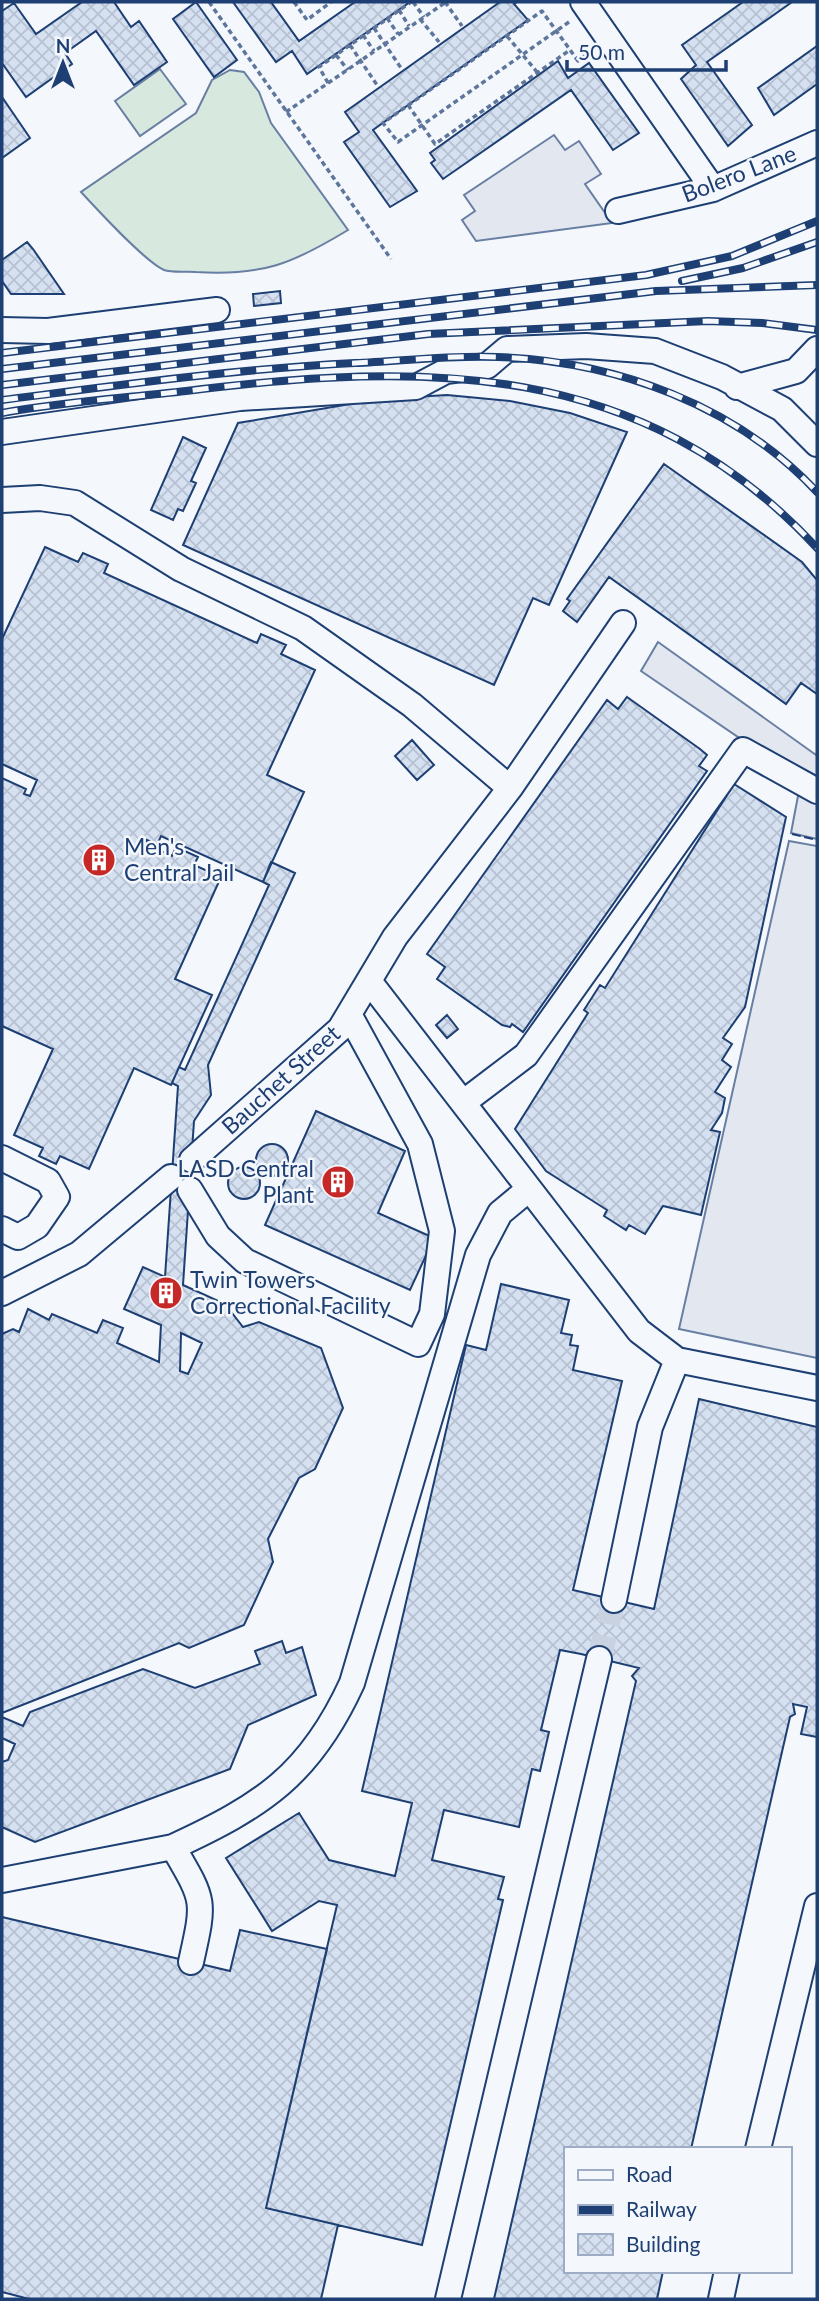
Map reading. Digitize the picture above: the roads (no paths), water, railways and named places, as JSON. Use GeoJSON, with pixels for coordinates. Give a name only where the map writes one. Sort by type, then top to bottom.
{"type":"FeatureCollection","features":[{"type":"Feature","properties":{"kind":"street"},"geometry":{"type":"LineString","coordinates":[[585,5],[713,188]]}},
{"type":"Feature","properties":{"kind":"street","name":"Bolero Lane"},"geometry":{"type":"LineString","coordinates":[[618,211],[713,188],[817,143]]}},
{"type":"Feature","properties":{"kind":"street"},"geometry":{"type":"LineString","coordinates":[[2,330],[48,331],[217,310]]}},
{"type":"Feature","properties":{"kind":"street"},"geometry":{"type":"LineString","coordinates":[[2,432],[240,398],[416,387],[446,371],[487,366],[506,349],[586,346],[654,351],[722,377],[782,409],[817,444]]}},
{"type":"Feature","properties":{"kind":"street"},"geometry":{"type":"LineString","coordinates":[[737,387],[796,372],[817,349]]}},
{"type":"Feature","properties":{"kind":"street"},"geometry":{"type":"LineString","coordinates":[[2,500],[40,498],[75,503],[181,569],[303,628],[412,705],[510,788]]}},
{"type":"Feature","properties":{"kind":"street","name":"Bauchet Street"},"geometry":{"type":"LineString","coordinates":[[192,1160],[330,1041],[350,1016],[382,956],[510,788],[623,623]]}},
{"type":"Feature","properties":{"kind":"street"},"geometry":{"type":"LineString","coordinates":[[464,1102],[526,1055],[743,750],[817,791]]}},
{"type":"Feature","properties":{"kind":"street"},"geometry":{"type":"LineString","coordinates":[[369,981],[639,1331],[677,1360],[817,1388]]}},
{"type":"Feature","properties":{"kind":"street"},"geometry":{"type":"LineString","coordinates":[[2,1293],[79,1254],[181,1183],[218,1236],[245,1261],[418,1344],[432,1314],[442,1231],[420,1144],[350,1016]]}},
{"type":"Feature","properties":{"kind":"street"},"geometry":{"type":"LineString","coordinates":[[2,1158],[48,1181],[57,1197],[37,1226],[7,1235]]}},
{"type":"Feature","properties":{"kind":"street"},"geometry":{"type":"LineString","coordinates":[[2,1880],[173,1847],[232,1820],[271,1793],[302,1764],[324,1737],[352,1683],[478,1255],[500,1213],[529,1189]]}},
{"type":"Feature","properties":{"kind":"street"},"geometry":{"type":"LineString","coordinates":[[614,1600],[650,1427],[677,1360]]}},
{"type":"Feature","properties":{"kind":"street"},"geometry":{"type":"LineString","coordinates":[[448,2299],[599,1659]]}},
{"type":"Feature","properties":{"kind":"street"},"geometry":{"type":"LineString","coordinates":[[173,1847],[195,1885],[202,1906],[191,1962]]}},
{"type":"Feature","properties":{"kind":"street"},"geometry":{"type":"LineString","coordinates":[[758,2147],[817,1906]]}},
{"type":"Feature","properties":{"kind":"street"},"geometry":{"type":"LineString","coordinates":[[720,2299],[726,2273]]}},
{"type":"Feature","properties":{"kind":"tunnel"},"geometry":{"type":"LineString","coordinates":[[599,1659],[614,1600]]}},
{"type":"Feature","properties":{"kind":"railway"},"geometry":{"type":"LineString","coordinates":[[2,353],[646,275],[732,256],[817,221]]}},
{"type":"Feature","properties":{"kind":"railway"},"geometry":{"type":"LineString","coordinates":[[682,281],[743,268],[817,242]]}},
{"type":"Feature","properties":{"kind":"railway"},"geometry":{"type":"LineString","coordinates":[[2,369],[656,291],[817,285]]}},
{"type":"Feature","properties":{"kind":"railway"},"geometry":{"type":"LineString","coordinates":[[2,385],[428,334],[708,321],[762,323],[817,330]]}},
{"type":"Feature","properties":{"kind":"railway"},"geometry":{"type":"LineString","coordinates":[[2,400],[266,369],[462,357],[542,360],[629,379],[671,393],[711,412],[785,461],[817,492]]}},
{"type":"Feature","properties":{"kind":"railway"},"geometry":{"type":"LineString","coordinates":[[2,413],[71,403],[274,382],[360,377],[444,378],[525,387],[603,407],[678,439],[749,486],[817,548]]}},
{"type":"Feature","properties":{"kind":"place","name":"Men's Central Jail"},"geometry":{"type":"Point","coordinates":[99,860]}},
{"type":"Feature","properties":{"kind":"place","name":"LASD Central Plant"},"geometry":{"type":"Point","coordinates":[338,1182]}},
{"type":"Feature","properties":{"kind":"place","name":"Twin Towers Correctional Facility"},"geometry":{"type":"Point","coordinates":[166,1293]}}]}
